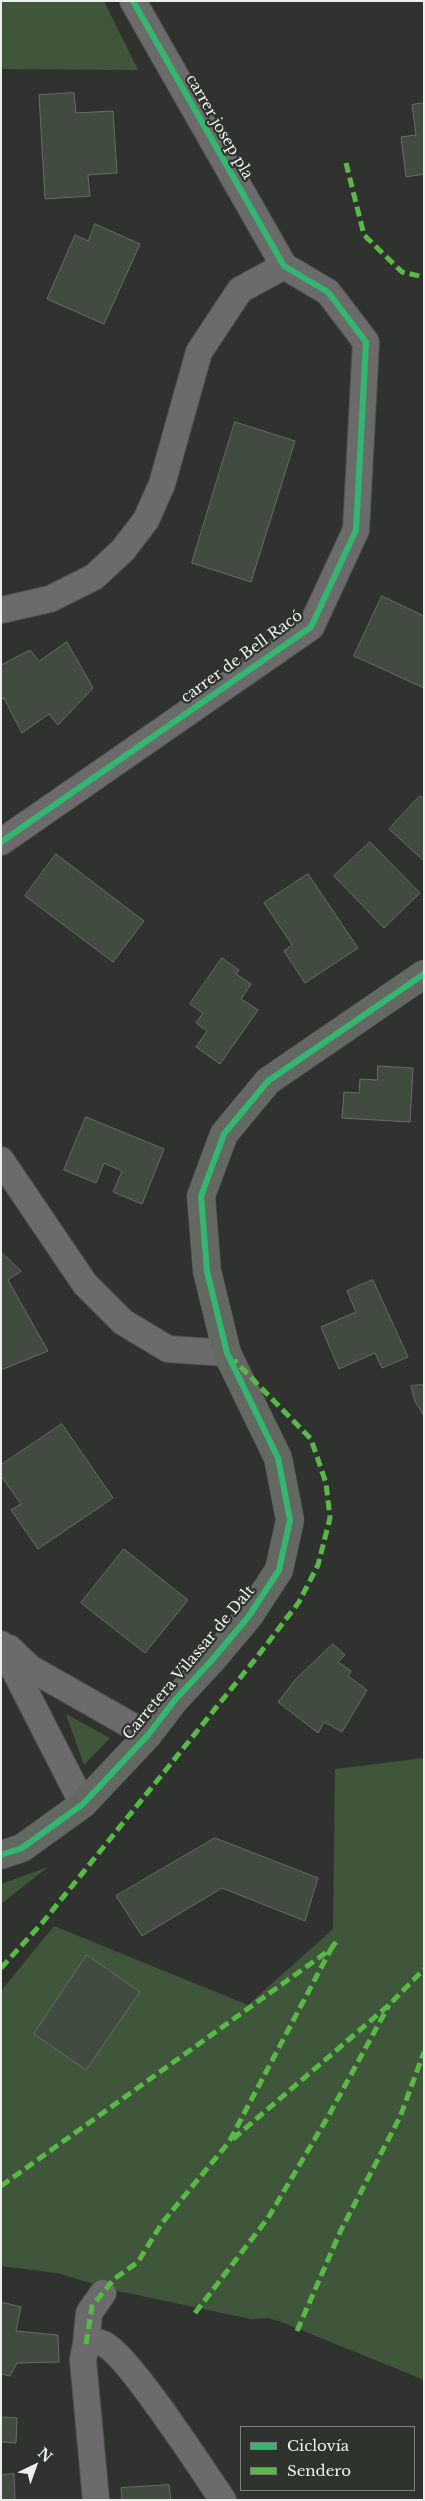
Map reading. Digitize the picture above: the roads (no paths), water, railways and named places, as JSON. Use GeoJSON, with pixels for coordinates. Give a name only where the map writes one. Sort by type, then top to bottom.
{"type":"FeatureCollection","features":[{"type":"Feature","properties":{"kind":"street","name":"carrer josep pla"},"geometry":{"type":"LineString","coordinates":[[133,1],[284,266]]}},
{"type":"Feature","properties":{"kind":"street"},"geometry":{"type":"LineString","coordinates":[[1,610],[50,599],[77,586],[94,577],[123,550],[146,520],[162,484],[199,352],[240,290],[284,266]]}},
{"type":"Feature","properties":{"kind":"street","name":"carrer de Bell Racó"},"geometry":{"type":"LineString","coordinates":[[1,842],[311,627],[356,530],[366,342],[328,292],[284,266]]}},
{"type":"Feature","properties":{"kind":"street","name":"Carretera Vilassar de Dalt"},"geometry":{"type":"LineString","coordinates":[[1,1855],[22,1848],[83,1804],[148,1736],[174,1702],[212,1660],[249,1616],[280,1570],[290,1520],[278,1458],[227,1354],[207,1271],[201,1196],[224,1134],[268,1081],[424,974]]}},
{"type":"Feature","properties":{"kind":"street"},"geometry":{"type":"LineString","coordinates":[[1,1160],[85,1284],[123,1322],[168,1349],[227,1354]]}},
{"type":"Feature","properties":{"kind":"street"},"geometry":{"type":"LineString","coordinates":[[1,1642],[30,1668],[148,1736]]}},
{"type":"Feature","properties":{"kind":"street"},"geometry":{"type":"LineString","coordinates":[[1,1642],[83,1804]]}},
{"type":"Feature","properties":{"kind":"street"},"geometry":{"type":"LineString","coordinates":[[96,2500],[83,2360],[89,2313],[103,2293]]}},
{"type":"Feature","properties":{"kind":"street"},"geometry":{"type":"LineString","coordinates":[[86,2344],[101,2343],[111,2349],[130,2368],[223,2500]]}}]}
